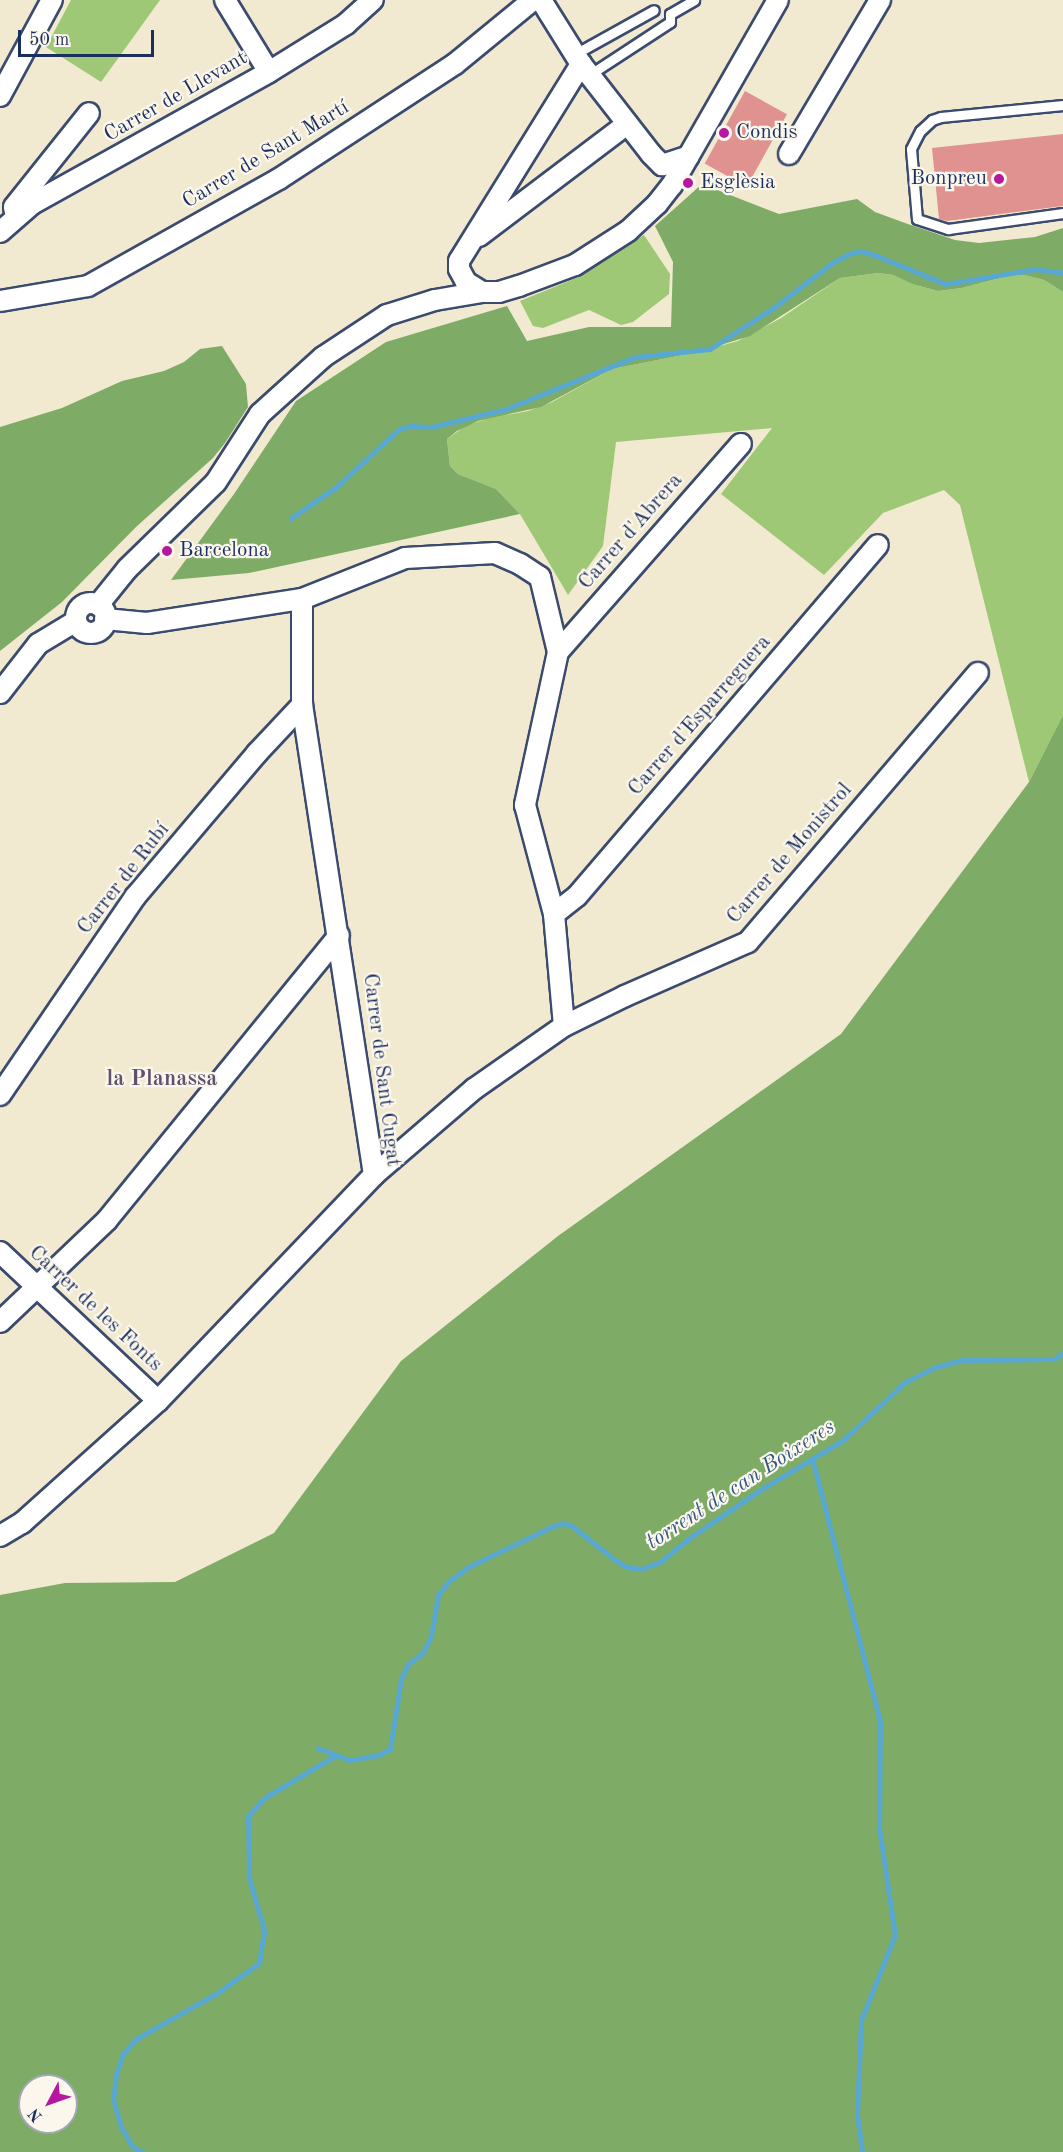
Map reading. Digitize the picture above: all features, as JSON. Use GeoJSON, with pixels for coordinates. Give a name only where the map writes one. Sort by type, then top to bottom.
{"type":"FeatureCollection","features":[{"type":"Feature","properties":{"kind":"street"},"geometry":{"type":"LineString","coordinates":[[0,96],[52,0]]}},
{"type":"Feature","properties":{"kind":"street"},"geometry":{"type":"LineString","coordinates":[[225,0],[268,72]]}},
{"type":"Feature","properties":{"kind":"street","name":"Carrer de Llevant"},"geometry":{"type":"LineString","coordinates":[[0,232],[32,204],[268,72],[346,24],[373,0]]}},
{"type":"Feature","properties":{"kind":"street","name":"Carrer de Sant Martí"},"geometry":{"type":"LineString","coordinates":[[0,301],[88,286],[269,184],[455,64],[533,0]]}},
{"type":"Feature","properties":{"kind":"street"},"geometry":{"type":"LineString","coordinates":[[541,0],[582,64],[662,165],[672,185]]}},
{"type":"Feature","properties":{"kind":"street"},"geometry":{"type":"LineString","coordinates":[[0,693],[38,644],[76,621],[83,630],[92,632],[100,629],[102,612],[127,569],[216,482],[260,414],[323,357],[387,315],[435,300],[482,292],[499,292],[575,265],[628,231],[657,204],[672,185],[778,0]]}},
{"type":"Feature","properties":{"kind":"street"},"geometry":{"type":"LineString","coordinates":[[789,154],[880,0]]}},
{"type":"Feature","properties":{"kind":"street"},"geometry":{"type":"LineString","coordinates":[[482,292],[466,282],[459,269],[459,261],[582,64]]}},
{"type":"Feature","properties":{"kind":"street"},"geometry":{"type":"LineString","coordinates":[[16,218],[14,207],[89,113]]}},
{"type":"Feature","properties":{"kind":"street"},"geometry":{"type":"LineString","coordinates":[[468,245],[627,123]]}},
{"type":"Feature","properties":{"kind":"street"},"geometry":{"type":"LineString","coordinates":[[662,165],[689,156]]}},
{"type":"Feature","properties":{"kind":"street"},"geometry":{"type":"LineString","coordinates":[[435,300],[459,269]]}},
{"type":"Feature","properties":{"kind":"street","name":"Carrer d'Abrera"},"geometry":{"type":"LineString","coordinates":[[558,652],[741,444]]}},
{"type":"Feature","properties":{"kind":"street","name":"Carrer d'Esparreguera"},"geometry":{"type":"LineString","coordinates":[[554,914],[577,896],[878,545]]}},
{"type":"Feature","properties":{"kind":"street"},"geometry":{"type":"LineString","coordinates":[[102,612],[147,623],[302,599],[405,558],[495,553],[520,564],[540,577],[558,652],[525,805],[554,914],[564,1026]]}},
{"type":"Feature","properties":{"kind":"street","name":"Carrer de Sant Cugat"},"geometry":{"type":"LineString","coordinates":[[0,1536],[22,1524],[158,1401],[374,1175],[302,705],[302,599]]}},
{"type":"Feature","properties":{"kind":"street","name":"Carrer de Monistrol"},"geometry":{"type":"LineString","coordinates":[[374,1175],[474,1089],[564,1026],[625,996],[748,942],[978,673]]}},
{"type":"Feature","properties":{"kind":"street","name":"Carrer de Rubí"},"geometry":{"type":"LineString","coordinates":[[0,1095],[135,897],[257,753],[302,705]]}},
{"type":"Feature","properties":{"kind":"street"},"geometry":{"type":"LineString","coordinates":[[0,1322],[107,1220],[339,936]]}},
{"type":"Feature","properties":{"kind":"street","name":"Carrer de les Fonts"},"geometry":{"type":"LineString","coordinates":[[0,1252],[158,1401]]}},
{"type":"Feature","properties":{"kind":"lane"},"geometry":{"type":"LineString","coordinates":[[582,64],[670,22],[670,14],[694,0]]}},
{"type":"Feature","properties":{"kind":"lane"},"geometry":{"type":"LineString","coordinates":[[582,64],[654,10]]}},
{"type":"Feature","properties":{"kind":"lane"},"geometry":{"type":"LineString","coordinates":[[1063,105],[941,117],[932,120],[920,131],[911,149],[917,219],[948,229],[1063,213]]}},
{"type":"Feature","properties":{"kind":"green space"},"geometry":{"type":"Polygon","coordinates":[[[71,0],[160,0],[101,82],[46,47],[71,0]]]}},
{"type":"Feature","properties":{"kind":"green space"},"geometry":{"type":"Polygon","coordinates":[[[702,184],[779,214],[857,199],[875,212],[905,223],[955,240],[979,243],[1035,237],[1063,228],[1063,292],[1044,280],[1025,275],[1011,275],[962,288],[938,291],[912,284],[893,275],[879,273],[840,278],[750,336],[698,352],[612,369],[541,407],[478,421],[457,431],[447,439],[450,466],[458,474],[496,489],[520,514],[249,573],[171,580],[234,494],[296,401],[386,342],[507,306],[527,341],[589,327],[671,327],[673,262],[655,226],[702,184]]]}},
{"type":"Feature","properties":{"kind":"green space"},"geometry":{"type":"Polygon","coordinates":[[[644,235],[670,274],[669,294],[633,322],[621,325],[589,310],[543,328],[533,326],[520,301],[579,277],[644,235]]]}},
{"type":"Feature","properties":{"kind":"green space"},"geometry":{"type":"Polygon","coordinates":[[[879,273],[893,275],[912,284],[938,291],[962,288],[1011,275],[1026,275],[1044,280],[1063,292],[1063,715],[1029,782],[960,505],[944,490],[883,513],[824,575],[721,494],[772,428],[616,442],[603,546],[568,595],[520,514],[496,489],[458,474],[450,466],[447,439],[467,425],[528,411],[552,402],[612,369],[698,352],[738,341],[781,318],[840,278],[879,273]]]}},
{"type":"Feature","properties":{"kind":"green space"},"geometry":{"type":"Polygon","coordinates":[[[222,346],[246,384],[248,407],[225,443],[213,458],[136,527],[62,602],[0,651],[0,427],[62,408],[122,381],[164,371],[184,362],[200,349],[222,346]]]}},
{"type":"Feature","properties":{"kind":"green space"},"geometry":{"type":"Polygon","coordinates":[[[1063,715],[1063,2152],[0,2152],[0,1595],[65,1583],[175,1582],[274,1533],[401,1361],[558,1236],[841,1034],[1029,782],[1063,715]]]}},
{"type":"Feature","properties":{"kind":"building"},"geometry":{"type":"Polygon","coordinates":[[[745,91],[787,114],[747,187],[705,164],[745,91]]]}},
{"type":"Feature","properties":{"kind":"building","name":"Bonpreu"},"geometry":{"type":"Polygon","coordinates":[[[1063,134],[1063,206],[947,221],[939,219],[932,148],[1063,134]]]}},
{"type":"Feature","properties":{"kind":"waterway"},"geometry":{"type":"LineString","coordinates":[[291,518],[335,488],[399,429],[411,426],[431,427],[506,409],[635,357],[710,349],[773,308],[835,261],[851,253],[861,251],[877,256],[946,284],[1036,269],[1063,273]]}},
{"type":"Feature","properties":{"kind":"waterway","name":"torrent de can Boixeres"},"geometry":{"type":"LineString","coordinates":[[318,1748],[350,1760],[379,1755],[390,1749],[401,1679],[408,1664],[422,1654],[431,1636],[438,1595],[449,1581],[470,1566],[563,1523],[572,1526],[615,1560],[627,1567],[641,1569],[660,1562],[688,1539],[760,1490],[842,1441],[905,1382],[936,1367],[963,1360],[1054,1359],[1063,1353]]}},
{"type":"Feature","properties":{"kind":"waterway"},"geometry":{"type":"LineString","coordinates":[[812,1458],[880,1721],[879,1827],[895,1935],[861,2020],[857,2115],[862,2152]]}},
{"type":"Feature","properties":{"kind":"waterway"},"geometry":{"type":"LineString","coordinates":[[142,2152],[132,2146],[121,2127],[113,2099],[116,2075],[123,2054],[136,2039],[217,1993],[259,1963],[264,1930],[249,1878],[248,1816],[264,1798],[336,1755]]}},
{"type":"Feature","properties":{"kind":"place","name":"Condis"},"geometry":{"type":"Point","coordinates":[724,133]}},
{"type":"Feature","properties":{"kind":"place","name":"Bonpreu"},"geometry":{"type":"Point","coordinates":[999,179]}},
{"type":"Feature","properties":{"kind":"place","name":"Esglèsia"},"geometry":{"type":"Point","coordinates":[688,183]}},
{"type":"Feature","properties":{"kind":"place","name":"Barcelona"},"geometry":{"type":"Point","coordinates":[167,551]}},
{"type":"Feature","properties":{"kind":"district","name":"la Planassa"},"geometry":{"type":"Point","coordinates":[162,1080]}}]}
